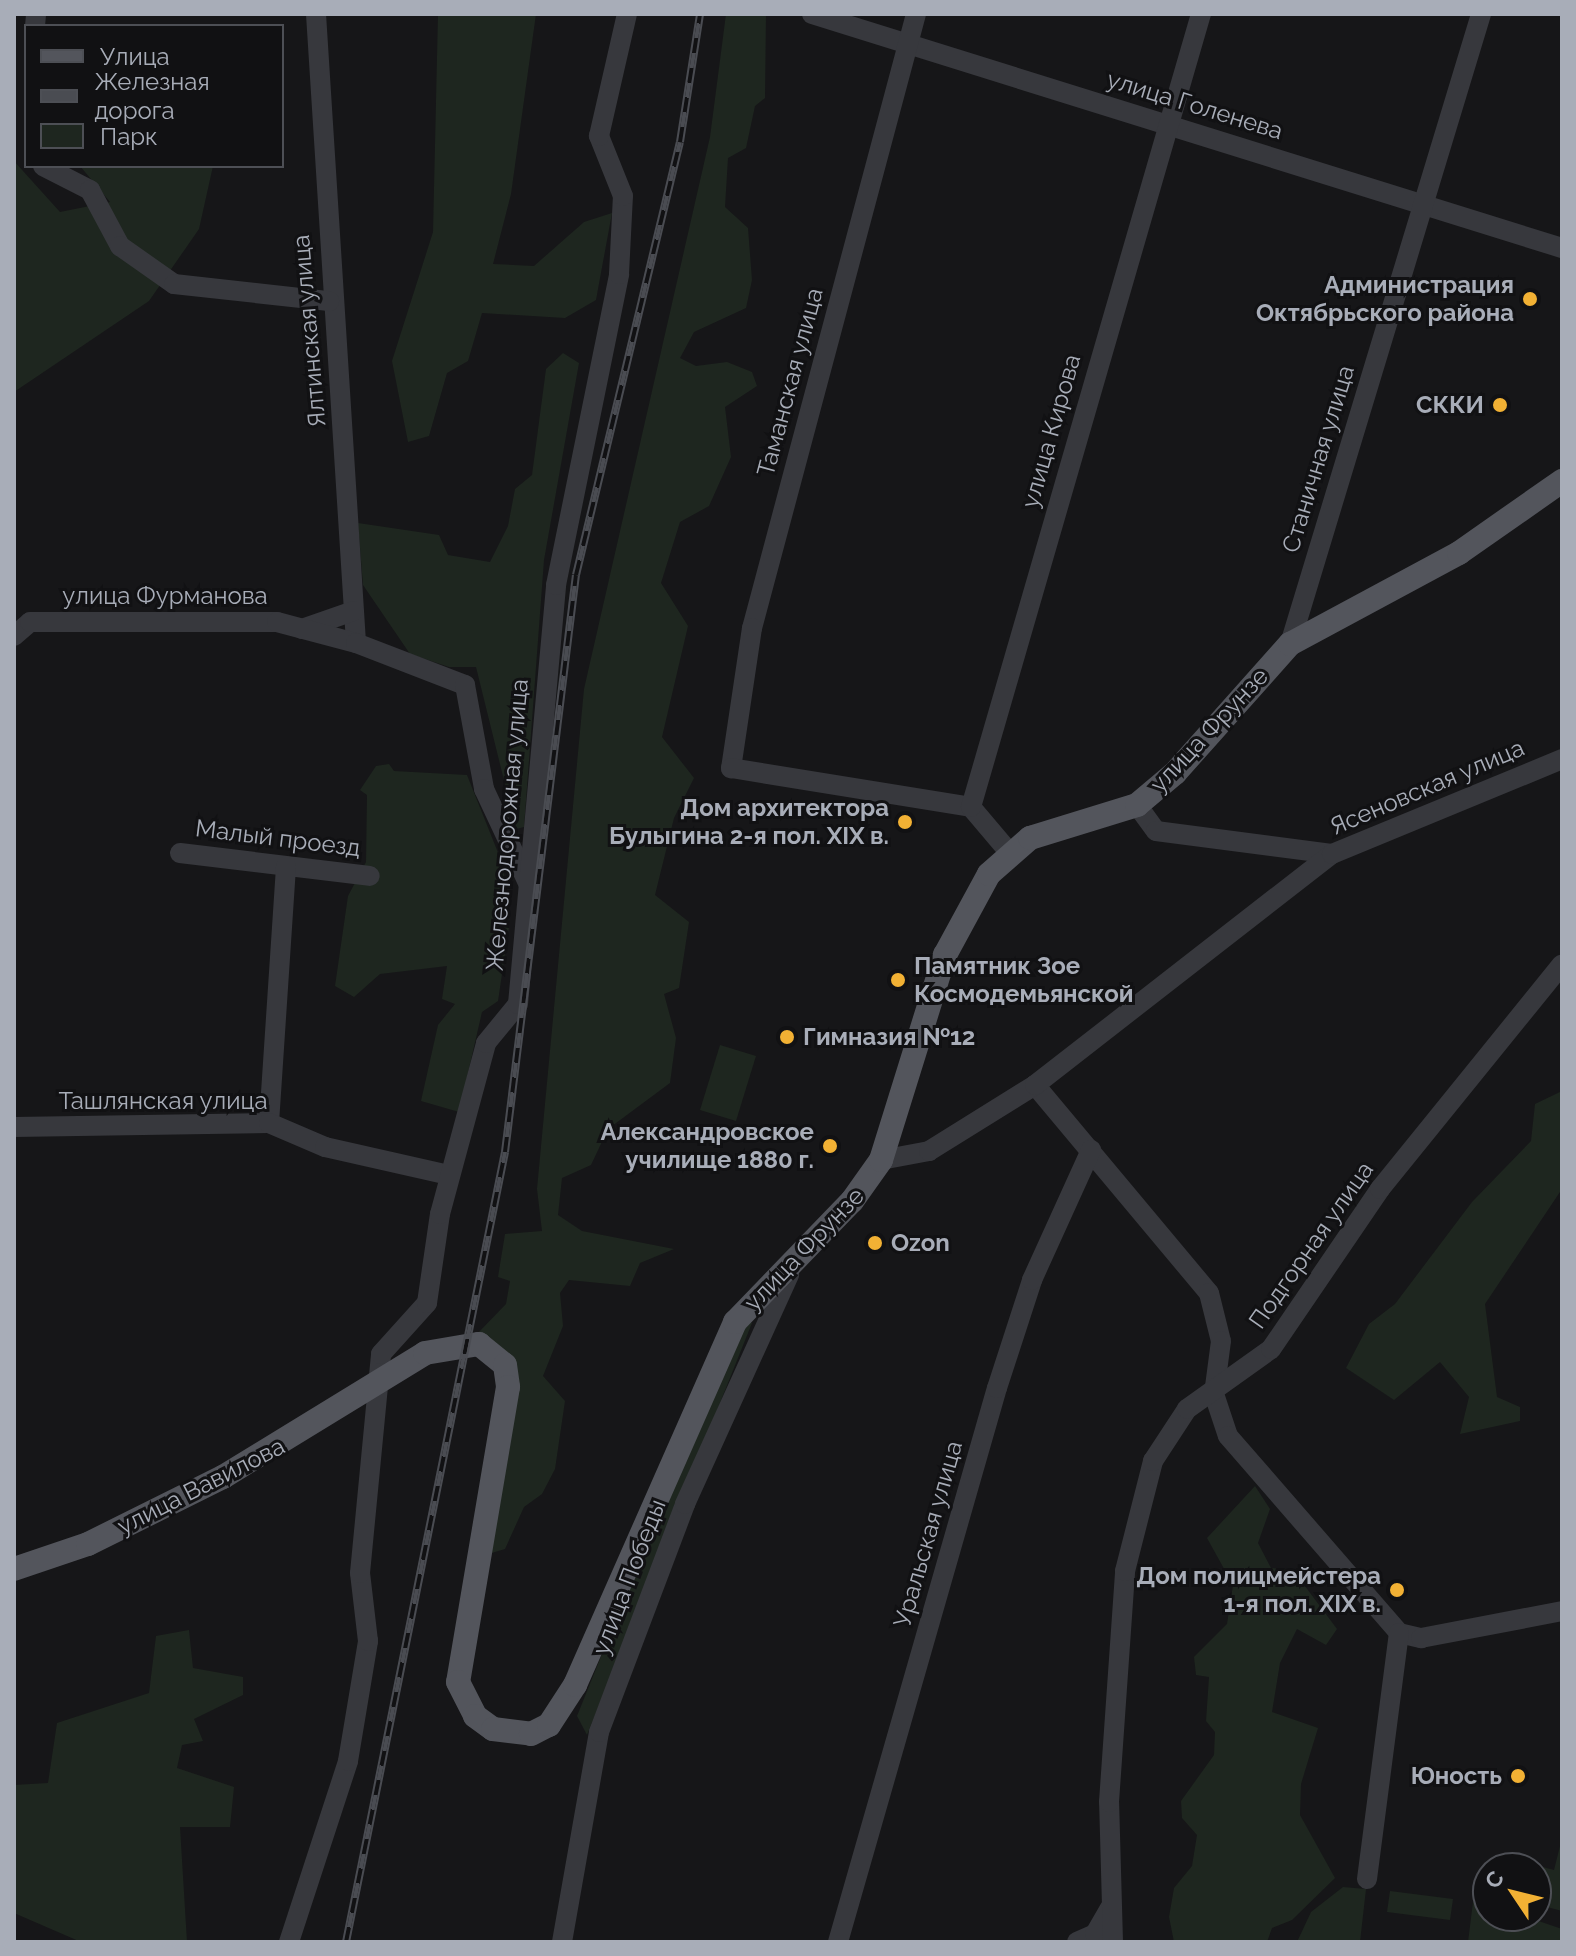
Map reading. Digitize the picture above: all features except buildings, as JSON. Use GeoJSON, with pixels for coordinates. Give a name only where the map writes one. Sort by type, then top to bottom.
{"type":"FeatureCollection","features":[{"type":"Feature","properties":{"kind":"main road","name":"улица Фрунзе"},"geometry":{"type":"LineString","coordinates":[[379,1383],[425,1353],[460,1342],[496,1353],[505,1365],[508,1387],[458,1682],[475,1716],[493,1729],[531,1734],[549,1725],[575,1685],[727,1335],[881,1160],[945,955],[973,897],[1009,852],[1050,830],[1137,805],[1175,773],[1290,644],[1459,553],[1562,481]]}},
{"type":"Feature","properties":{"kind":"main road","name":"улица Вавилова"},"geometry":{"type":"LineString","coordinates":[[14,1569],[88,1544],[223,1477],[379,1383]]}},
{"type":"Feature","properties":{"kind":"street","name":"Ялтинская улица"},"geometry":{"type":"LineString","coordinates":[[316,14],[329,301],[356,643]]}},
{"type":"Feature","properties":{"kind":"street","name":"Железнодорожная улица"},"geometry":{"type":"LineString","coordinates":[[289,1942],[348,1761],[368,1641],[360,1573],[379,1383],[389,1340],[427,1303],[449,1175],[486,1043],[518,1004],[556,585],[619,274],[623,196],[599,136],[627,14]]}},
{"type":"Feature","properties":{"kind":"street","name":"улица Голенева"},"geometry":{"type":"LineString","coordinates":[[812,14],[1562,248]]}},
{"type":"Feature","properties":{"kind":"street","name":"Таманская улица"},"geometry":{"type":"LineString","coordinates":[[916,14],[752,628],[731,768],[971,807]]}},
{"type":"Feature","properties":{"kind":"street","name":"улица Кирова"},"geometry":{"type":"LineString","coordinates":[[971,807],[1201,14]]}},
{"type":"Feature","properties":{"kind":"street","name":"Станичная улица"},"geometry":{"type":"LineString","coordinates":[[1290,644],[1481,14]]}},
{"type":"Feature","properties":{"kind":"street"},"geometry":{"type":"LineString","coordinates":[[49,170],[90,190],[120,246],[174,284],[329,301]]}},
{"type":"Feature","properties":{"kind":"street"},"geometry":{"type":"LineString","coordinates":[[302,629],[353,611]]}},
{"type":"Feature","properties":{"kind":"street","name":"улица Фурманова"},"geometry":{"type":"LineString","coordinates":[[22,629],[277,622],[356,643],[465,685],[484,789],[528,883]]}},
{"type":"Feature","properties":{"kind":"street","name":"Ясеновская улица"},"geometry":{"type":"LineString","coordinates":[[881,1160],[929,1151],[1035,1085],[1332,854],[1562,759]]}},
{"type":"Feature","properties":{"kind":"street"},"geometry":{"type":"LineString","coordinates":[[1137,805],[1156,831],[1332,854]]}},
{"type":"Feature","properties":{"kind":"street"},"geometry":{"type":"LineString","coordinates":[[971,807],[1009,852]]}},
{"type":"Feature","properties":{"kind":"street","name":"Малый проезд"},"geometry":{"type":"LineString","coordinates":[[180,853],[370,876]]}},
{"type":"Feature","properties":{"kind":"street"},"geometry":{"type":"LineString","coordinates":[[269,1123],[286,867]]}},
{"type":"Feature","properties":{"kind":"street","name":"Подгорная улица"},"geometry":{"type":"LineString","coordinates":[[1113,1942],[1110,1908],[1125,1571],[1164,1440],[1187,1409],[1214,1394],[1271,1349],[1380,1189],[1562,964]]}},
{"type":"Feature","properties":{"kind":"street"},"geometry":{"type":"LineString","coordinates":[[1035,1085],[1209,1293],[1221,1341],[1214,1394],[1228,1436],[1399,1633],[1421,1638],[1562,1611]]}},
{"type":"Feature","properties":{"kind":"street","name":"Ташлянская улица"},"geometry":{"type":"LineString","coordinates":[[14,1127],[269,1123],[325,1147],[449,1175]]}},
{"type":"Feature","properties":{"kind":"street","name":"Уральская улица"},"geometry":{"type":"LineString","coordinates":[[838,1942],[997,1388],[1032,1280],[1091,1150]]}},
{"type":"Feature","properties":{"kind":"street","name":"улица Победы"},"geometry":{"type":"LineString","coordinates":[[562,1942],[590,1777],[615,1687],[752,1345],[803,1250]]}},
{"type":"Feature","properties":{"kind":"street"},"geometry":{"type":"LineString","coordinates":[[1367,1879],[1399,1633]]}},
{"type":"Feature","properties":{"kind":"street"},"geometry":{"type":"LineString","coordinates":[[1077,1942],[1095,1934],[1110,1908]]}},
{"type":"Feature","properties":{"kind":"green space"},"geometry":{"type":"Polygon","coordinates":[[[438,14],[536,14],[511,194],[493,264],[534,266],[584,222],[612,213],[596,300],[565,318],[482,313],[468,361],[447,373],[429,436],[408,442],[392,361],[433,232],[438,14]]]}},
{"type":"Feature","properties":{"kind":"green space"},"geometry":{"type":"Polygon","coordinates":[[[726,14],[766,14],[765,98],[755,106],[746,148],[728,158],[725,207],[748,228],[752,280],[746,308],[694,332],[680,358],[696,366],[727,362],[752,372],[757,386],[725,407],[731,457],[709,506],[680,522],[661,583],[688,626],[662,737],[694,778],[674,818],[655,895],[689,922],[679,988],[664,994],[676,1038],[670,1083],[608,1129],[591,1165],[562,1178],[558,1215],[582,1231],[674,1249],[640,1263],[630,1286],[569,1280],[560,1293],[563,1326],[543,1376],[565,1401],[555,1469],[542,1494],[524,1507],[505,1549],[485,1555],[513,1386],[476,1335],[506,1304],[510,1281],[498,1277],[505,1234],[542,1231],[537,1189],[584,689],[710,137],[726,14]]]}},
{"type":"Feature","properties":{"kind":"green space"},"geometry":{"type":"Polygon","coordinates":[[[14,161],[60,212],[110,202],[82,168],[213,168],[199,229],[149,301],[14,392],[14,161]]]}},
{"type":"Feature","properties":{"kind":"green space"},"geometry":{"type":"Polygon","coordinates":[[[563,353],[579,363],[544,560],[524,827],[516,829],[476,667],[449,667],[410,654],[363,585],[358,523],[439,535],[448,555],[490,562],[508,526],[515,489],[532,475],[546,369],[563,353]]]}},
{"type":"Feature","properties":{"kind":"green space"},"geometry":{"type":"Polygon","coordinates":[[[389,764],[394,771],[467,775],[503,865],[509,927],[498,1001],[482,1012],[459,1112],[421,1101],[438,1025],[455,1004],[442,999],[447,966],[380,974],[354,997],[335,986],[348,896],[366,862],[367,795],[360,790],[376,766],[389,764]]]}},
{"type":"Feature","properties":{"kind":"green space"},"geometry":{"type":"Polygon","coordinates":[[[720,1045],[756,1056],[736,1121],[700,1110],[720,1045]]]}},
{"type":"Feature","properties":{"kind":"green space"},"geometry":{"type":"Polygon","coordinates":[[[1562,1091],[1562,1189],[1485,1304],[1497,1397],[1520,1407],[1520,1421],[1460,1434],[1469,1397],[1440,1362],[1394,1400],[1346,1368],[1369,1324],[1395,1304],[1472,1202],[1531,1141],[1535,1104],[1562,1091]]]}},
{"type":"Feature","properties":{"kind":"green space"},"geometry":{"type":"Polygon","coordinates":[[[747,1321],[752,1323],[587,1735],[577,1716],[669,1488],[747,1321]]]}},
{"type":"Feature","properties":{"kind":"green space"},"geometry":{"type":"Polygon","coordinates":[[[1255,1486],[1270,1509],[1258,1543],[1271,1568],[1293,1570],[1337,1629],[1326,1645],[1297,1629],[1280,1663],[1272,1712],[1318,1728],[1301,1784],[1300,1815],[1335,1878],[1292,1920],[1272,1928],[1267,1942],[1174,1942],[1169,1917],[1174,1888],[1192,1866],[1197,1835],[1182,1818],[1181,1801],[1214,1755],[1215,1732],[1206,1721],[1209,1677],[1196,1675],[1194,1657],[1227,1624],[1233,1585],[1207,1538],[1255,1486]]]}},
{"type":"Feature","properties":{"kind":"green space"},"geometry":{"type":"Polygon","coordinates":[[[189,1630],[193,1668],[243,1677],[243,1695],[194,1719],[203,1741],[182,1745],[177,1768],[234,1787],[230,1827],[180,1827],[187,1942],[81,1942],[14,1913],[14,1785],[48,1783],[57,1723],[149,1693],[156,1636],[189,1630]]]}},
{"type":"Feature","properties":{"kind":"green space"},"geometry":{"type":"Polygon","coordinates":[[[1562,1838],[1562,1911],[1552,1908],[1554,1870],[1562,1838]]]}},
{"type":"Feature","properties":{"kind":"green space"},"geometry":{"type":"Polygon","coordinates":[[[1343,1887],[1366,1889],[1360,1942],[1297,1942],[1311,1912],[1343,1887]]]}},
{"type":"Feature","properties":{"kind":"green space"},"geometry":{"type":"Polygon","coordinates":[[[1390,1891],[1453,1899],[1450,1920],[1387,1912],[1390,1891]]]}},
{"type":"Feature","properties":{"kind":"green space"},"geometry":{"type":"Polygon","coordinates":[[[1472,1910],[1472,1932],[1552,1932],[1552,1926],[1562,1929],[1562,1942],[1468,1942],[1472,1910]]]}},
{"type":"Feature","properties":{"kind":"railway"},"geometry":{"type":"LineString","coordinates":[[346,1942],[505,1152],[576,575],[680,142],[700,14]]}},
{"type":"Feature","properties":{"kind":"place","name":"Администрация Октябрьского района"},"geometry":{"type":"Point","coordinates":[1530,299]}},
{"type":"Feature","properties":{"kind":"place","name":"СККИ"},"geometry":{"type":"Point","coordinates":[1500,405]}},
{"type":"Feature","properties":{"kind":"place","name":"Дом архитектора Булыгина 2-я пол. XIX в."},"geometry":{"type":"Point","coordinates":[905,822]}},
{"type":"Feature","properties":{"kind":"place","name":"Памятник Зое Космодемьянской"},"geometry":{"type":"Point","coordinates":[898,980]}},
{"type":"Feature","properties":{"kind":"place","name":"Гимназия №12"},"geometry":{"type":"Point","coordinates":[787,1037]}},
{"type":"Feature","properties":{"kind":"place","name":"Александровское училище 1880 г."},"geometry":{"type":"Point","coordinates":[830,1146]}},
{"type":"Feature","properties":{"kind":"place","name":"Ozon"},"geometry":{"type":"Point","coordinates":[875,1243]}},
{"type":"Feature","properties":{"kind":"place","name":"Дом полицмейстера 1-я пол. XIX в."},"geometry":{"type":"Point","coordinates":[1397,1590]}},
{"type":"Feature","properties":{"kind":"place","name":"Юность"},"geometry":{"type":"Point","coordinates":[1518,1776]}}]}
